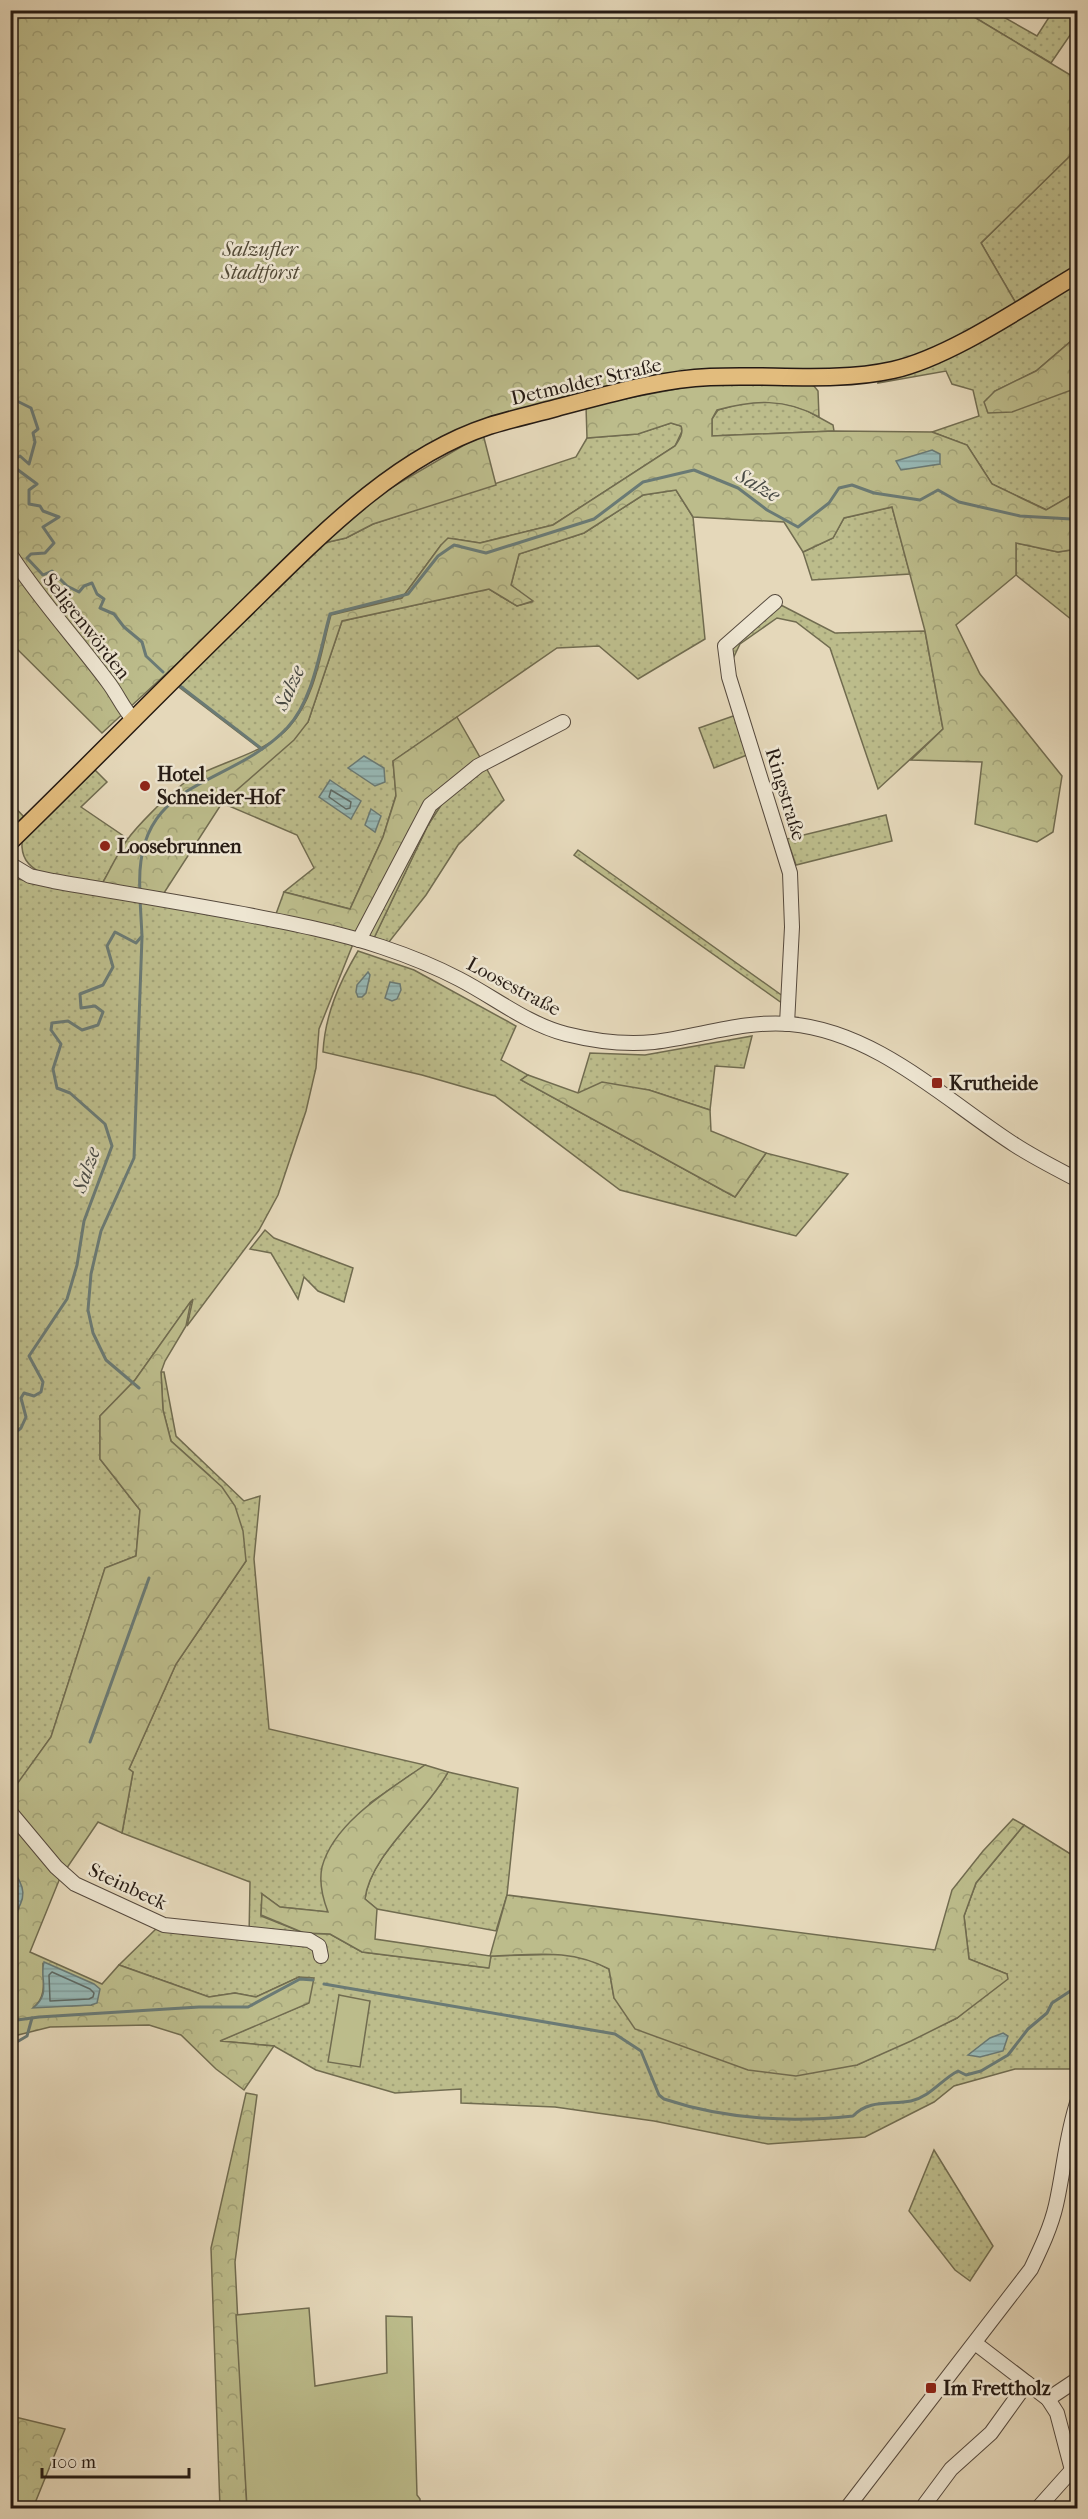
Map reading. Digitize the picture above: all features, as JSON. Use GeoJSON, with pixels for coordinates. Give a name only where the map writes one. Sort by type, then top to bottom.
{"type":"FeatureCollection","features":[{"type":"Feature","properties":{"kind":"main road","name":"Detmolder Straße"},"geometry":{"type":"LineString","coordinates":[[10,842],[317,541],[399,472],[462,436],[490,425],[661,383],[708,377],[831,377],[894,370],[923,360],[970,338],[1077,274]]}},
{"type":"Feature","properties":{"kind":"street","name":"Seligenwörden"},"geometry":{"type":"LineString","coordinates":[[10,554],[26,579],[110,685],[126,713],[134,720]]}},
{"type":"Feature","properties":{"kind":"street","name":"Ringstraße"},"geometry":{"type":"LineString","coordinates":[[775,602],[725,646],[729,677],[790,873],[792,927],[787,1024]]}},
{"type":"Feature","properties":{"kind":"street"},"geometry":{"type":"LineString","coordinates":[[359,940],[430,805],[478,766],[563,722]]}},
{"type":"Feature","properties":{"kind":"street","name":"Loosestraße"},"geometry":{"type":"LineString","coordinates":[[10,864],[30,876],[265,918],[359,940],[426,963],[530,1019],[563,1033],[590,1039],[653,1042],[756,1024],[787,1024],[827,1031],[873,1050],[1017,1146],[1077,1180]]}},
{"type":"Feature","properties":{"kind":"street","name":"Steinbeck"},"geometry":{"type":"LineString","coordinates":[[10,1812],[56,1868],[75,1884],[164,1925],[309,1940],[319,1946],[321,1956]]}},
{"type":"Feature","properties":{"kind":"street"},"geometry":{"type":"LineString","coordinates":[[847,2508],[1031,2269],[1056,2206],[1063,2157],[1076,2107]]}},
{"type":"Feature","properties":{"kind":"street"},"geometry":{"type":"LineString","coordinates":[[975,2343],[1048,2399],[1057,2413],[1075,2474],[1038,2508]]}},
{"type":"Feature","properties":{"kind":"street"},"geometry":{"type":"LineString","coordinates":[[1048,2399],[1077,2379]]}},
{"type":"Feature","properties":{"kind":"street"},"geometry":{"type":"LineString","coordinates":[[925,2504],[951,2469],[991,2433],[1027,2383]]}},
{"type":"Feature","properties":{"kind":"green space","name":"Salzufler Stadtforst"},"geometry":{"type":"Polygon","coordinates":[[[10,11],[964,11],[1077,79],[1077,149],[981,243],[1017,305],[928,353],[872,368],[715,372],[431,447],[259,588],[102,733],[11,643],[10,11]]]}},
{"type":"Feature","properties":{"kind":"green space"},"geometry":{"type":"Polygon","coordinates":[[[964,11],[993,11],[1037,36],[1053,11],[1077,11],[1077,25],[1051,63],[964,11]]]}},
{"type":"Feature","properties":{"kind":"green space"},"geometry":{"type":"Polygon","coordinates":[[[1077,149],[1077,336],[1036,371],[995,391],[1049,397],[1077,387],[1077,492],[1047,510],[992,484],[967,445],[932,432],[979,416],[973,390],[952,384],[946,371],[878,383],[879,377],[1017,305],[981,243],[1077,149]]]}},
{"type":"Feature","properties":{"kind":"green space"},"geometry":{"type":"Polygon","coordinates":[[[1077,336],[1077,388],[1012,412],[988,413],[984,402],[995,391],[1036,371],[1077,336]]]}},
{"type":"Feature","properties":{"kind":"green space"},"geometry":{"type":"Polygon","coordinates":[[[810,381],[818,391],[819,417],[794,406],[769,403],[744,404],[717,410],[712,419],[712,436],[834,431],[932,432],[967,445],[992,484],[1046,510],[1077,492],[1077,549],[1058,552],[1016,543],[1016,575],[956,625],[980,674],[1062,776],[1053,832],[1037,842],[975,824],[982,762],[911,760],[943,729],[925,631],[892,507],[844,518],[833,538],[803,552],[784,522],[693,517],[676,490],[643,495],[584,533],[519,554],[511,585],[533,601],[517,606],[489,589],[342,621],[308,722],[294,740],[222,803],[164,893],[102,884],[127,840],[173,792],[192,778],[266,745],[290,726],[299,714],[312,687],[331,615],[402,598],[448,538],[480,543],[553,525],[675,446],[681,434],[681,426],[671,423],[638,434],[587,438],[586,406],[703,384],[810,381]]]}},
{"type":"Feature","properties":{"kind":"green space"},"geometry":{"type":"Polygon","coordinates":[[[776,401],[804,409],[833,425],[834,431],[712,436],[712,419],[718,410],[743,403],[776,401]]]}},
{"type":"Feature","properties":{"kind":"green space"},"geometry":{"type":"Polygon","coordinates":[[[671,423],[683,429],[675,446],[553,525],[480,543],[455,539],[441,545],[402,598],[331,615],[306,704],[289,728],[263,749],[176,685],[324,543],[346,538],[373,524],[576,457],[587,438],[637,434],[671,423]]]}},
{"type":"Feature","properties":{"kind":"green space"},"geometry":{"type":"Polygon","coordinates":[[[483,434],[496,485],[373,524],[346,538],[324,543],[382,493],[483,434]]]}},
{"type":"Feature","properties":{"kind":"green space"},"geometry":{"type":"Polygon","coordinates":[[[676,490],[693,517],[705,639],[638,679],[599,646],[557,648],[393,761],[396,795],[383,837],[350,909],[284,892],[314,868],[297,835],[222,803],[308,722],[342,621],[489,589],[517,606],[532,602],[511,585],[519,554],[584,533],[643,495],[676,490]]]}},
{"type":"Feature","properties":{"kind":"green space"},"geometry":{"type":"Polygon","coordinates":[[[892,507],[910,574],[812,580],[803,552],[833,538],[844,518],[892,507]]]}},
{"type":"Feature","properties":{"kind":"green space"},"geometry":{"type":"Polygon","coordinates":[[[1016,543],[1058,552],[1077,549],[1077,624],[1016,575],[1016,543]]]}},
{"type":"Feature","properties":{"kind":"green space"},"geometry":{"type":"Polygon","coordinates":[[[777,603],[835,633],[925,631],[943,729],[878,789],[830,648],[796,622],[777,618],[740,644],[729,667],[729,647],[777,603]]]}},
{"type":"Feature","properties":{"kind":"green space"},"geometry":{"type":"Polygon","coordinates":[[[739,714],[752,753],[714,768],[699,728],[739,714]]]}},
{"type":"Feature","properties":{"kind":"green space"},"geometry":{"type":"Polygon","coordinates":[[[457,717],[485,766],[443,802],[428,825],[374,938],[276,914],[284,892],[350,909],[383,837],[396,796],[393,761],[457,717]]]}},
{"type":"Feature","properties":{"kind":"green space"},"geometry":{"type":"Polygon","coordinates":[[[485,766],[504,800],[458,845],[426,895],[389,942],[374,938],[428,825],[443,802],[485,766]]]}},
{"type":"Feature","properties":{"kind":"green space"},"geometry":{"type":"Polygon","coordinates":[[[93,768],[107,782],[81,807],[128,839],[102,884],[41,873],[26,860],[22,841],[93,768]]]}},
{"type":"Feature","properties":{"kind":"green space"},"geometry":{"type":"Polygon","coordinates":[[[10,802],[24,817],[10,831],[10,802]]]}},
{"type":"Feature","properties":{"kind":"green space"},"geometry":{"type":"Polygon","coordinates":[[[886,815],[892,841],[796,865],[787,839],[886,815]]]}},
{"type":"Feature","properties":{"kind":"green space"},"geometry":{"type":"Polygon","coordinates":[[[578,850],[787,999],[786,1006],[574,855],[578,850]]]}},
{"type":"Feature","properties":{"kind":"green space"},"geometry":{"type":"Polygon","coordinates":[[[10,875],[18,879],[270,926],[353,944],[319,1029],[316,1068],[306,1111],[278,1195],[259,1230],[187,1326],[193,1299],[135,1380],[100,1416],[100,1459],[140,1510],[136,1556],[105,1568],[51,1737],[17,1785],[10,1778],[10,875]]]}},
{"type":"Feature","properties":{"kind":"green space"},"geometry":{"type":"Polygon","coordinates":[[[358,951],[414,970],[516,1026],[501,1060],[528,1075],[521,1080],[735,1197],[766,1153],[848,1174],[796,1236],[620,1190],[495,1096],[422,1075],[323,1052],[324,1038],[334,1000],[358,951]]]}},
{"type":"Feature","properties":{"kind":"green space"},"geometry":{"type":"Polygon","coordinates":[[[752,1036],[744,1068],[715,1066],[710,1110],[649,1090],[578,1093],[590,1053],[645,1055],[752,1036]]]}},
{"type":"Feature","properties":{"kind":"green space"},"geometry":{"type":"Polygon","coordinates":[[[528,1075],[578,1093],[602,1082],[649,1090],[710,1110],[711,1131],[766,1153],[735,1197],[521,1080],[528,1075]]]}},
{"type":"Feature","properties":{"kind":"green space"},"geometry":{"type":"Polygon","coordinates":[[[265,1230],[274,1238],[353,1268],[344,1302],[318,1291],[304,1277],[298,1299],[271,1253],[250,1249],[265,1230]]]}},
{"type":"Feature","properties":{"kind":"green space"},"geometry":{"type":"Polygon","coordinates":[[[191,1301],[186,1326],[161,1372],[163,1410],[171,1441],[222,1487],[235,1506],[243,1531],[246,1561],[176,1664],[129,1769],[133,1772],[122,1833],[98,1822],[60,1878],[30,1952],[102,1984],[119,1965],[209,1997],[235,1993],[256,1997],[299,1977],[314,1978],[309,2003],[220,2041],[274,2046],[244,2090],[216,2069],[181,2035],[149,2025],[50,2027],[18,2035],[11,2043],[11,1918],[19,1908],[15,1872],[11,1867],[11,1778],[17,1784],[51,1737],[105,1568],[136,1556],[140,1510],[100,1459],[100,1416],[135,1380],[191,1301]],[[43,1964],[43,1993],[34,2007],[91,2005],[43,1964]]]}},
{"type":"Feature","properties":{"kind":"green space"},"geometry":{"type":"Polygon","coordinates":[[[161,1372],[164,1372],[176,1436],[244,1501],[260,1496],[254,1559],[269,1729],[425,1765],[370,1803],[328,1912],[280,1907],[262,1894],[261,1916],[304,1933],[330,1934],[362,1952],[488,1968],[491,1956],[570,1954],[592,1960],[609,1969],[614,1998],[857,2065],[957,2018],[1007,1974],[969,1959],[964,1916],[976,1883],[1024,1825],[1077,1858],[1078,2063],[1074,2069],[1015,2069],[954,2086],[934,2102],[865,2137],[768,2144],[654,2121],[555,2107],[461,2103],[461,2089],[395,2093],[316,2070],[274,2046],[219,2041],[308,2003],[299,1977],[256,1997],[235,1993],[209,1997],[119,1965],[158,1927],[249,1937],[250,1882],[122,1833],[133,1772],[129,1769],[176,1664],[246,1561],[210,1476],[171,1441],[163,1410],[161,1372]]]}},
{"type":"Feature","properties":{"kind":"green space"},"geometry":{"type":"Polygon","coordinates":[[[425,1765],[448,1772],[427,1803],[388,1850],[369,1883],[365,1899],[377,1909],[375,1939],[490,1956],[507,1895],[935,1950],[952,1890],[983,1851],[1013,1819],[1024,1825],[976,1883],[964,1916],[969,1959],[1007,1974],[1008,1979],[957,2018],[911,2041],[857,2065],[796,2076],[748,2070],[635,2029],[614,1998],[609,1969],[594,1962],[551,1954],[491,1956],[489,1968],[362,1952],[330,1934],[304,1933],[261,1915],[262,1894],[280,1907],[328,1912],[322,1890],[321,1872],[328,1851],[338,1836],[364,1808],[425,1765]]]}},
{"type":"Feature","properties":{"kind":"green space"},"geometry":{"type":"Polygon","coordinates":[[[448,1772],[518,1788],[507,1895],[496,1931],[377,1909],[365,1899],[377,1866],[427,1803],[448,1772]]]}},
{"type":"Feature","properties":{"kind":"green space"},"geometry":{"type":"Polygon","coordinates":[[[339,1995],[370,2001],[360,2067],[328,2062],[339,1995]]]}},
{"type":"Feature","properties":{"kind":"green space"},"geometry":{"type":"Polygon","coordinates":[[[246,2093],[257,2095],[235,2262],[247,2508],[220,2508],[211,2248],[246,2093]]]}},
{"type":"Feature","properties":{"kind":"green space"},"geometry":{"type":"Polygon","coordinates":[[[934,2150],[993,2246],[970,2281],[955,2270],[909,2211],[934,2150]]]}},
{"type":"Feature","properties":{"kind":"green space"},"geometry":{"type":"Polygon","coordinates":[[[309,2308],[315,2386],[387,2373],[386,2316],[412,2317],[417,2495],[420,2499],[420,2508],[247,2508],[236,2315],[309,2308]]]}},
{"type":"Feature","properties":{"kind":"green space"},"geometry":{"type":"Polygon","coordinates":[[[11,2416],[65,2429],[33,2508],[11,2508],[11,2416]]]}},
{"type":"Feature","properties":{"kind":"water"},"geometry":{"type":"Polygon","coordinates":[[[932,450],[940,454],[940,464],[901,470],[896,461],[932,450]]]}},
{"type":"Feature","properties":{"kind":"water"},"geometry":{"type":"Polygon","coordinates":[[[364,756],[384,768],[385,782],[375,786],[348,768],[364,756]]]}},
{"type":"Feature","properties":{"kind":"water"},"geometry":{"type":"Polygon","coordinates":[[[330,780],[361,801],[351,819],[319,797],[330,780]]]}},
{"type":"Feature","properties":{"kind":"water"},"geometry":{"type":"Polygon","coordinates":[[[371,809],[381,816],[375,832],[365,825],[371,809]]]}},
{"type":"Feature","properties":{"kind":"water"},"geometry":{"type":"Polygon","coordinates":[[[368,972],[370,975],[366,993],[358,997],[357,985],[368,972]]]}},
{"type":"Feature","properties":{"kind":"water"},"geometry":{"type":"Polygon","coordinates":[[[390,982],[400,984],[401,990],[397,999],[392,1001],[385,998],[390,982]]]}},
{"type":"Feature","properties":{"kind":"water"},"geometry":{"type":"Polygon","coordinates":[[[10,1867],[19,1880],[23,1892],[20,1905],[11,1918],[10,1867]]]}},
{"type":"Feature","properties":{"kind":"water"},"geometry":{"type":"Polygon","coordinates":[[[44,1962],[94,1984],[100,1989],[97,2003],[33,2008],[44,1992],[44,1962]]]}},
{"type":"Feature","properties":{"kind":"water"},"geometry":{"type":"Polygon","coordinates":[[[1003,2033],[1008,2036],[1003,2051],[980,2057],[968,2055],[990,2038],[1003,2033]]]}},
{"type":"Feature","properties":{"kind":"waterway"},"geometry":{"type":"LineString","coordinates":[[10,378],[17,383],[13,399],[31,408],[38,429],[33,433],[35,442],[29,464],[20,456],[10,462]]}},
{"type":"Feature","properties":{"kind":"waterway"},"geometry":{"type":"LineString","coordinates":[[10,464],[37,484],[29,490],[29,504],[40,506],[43,511],[59,517],[43,527],[54,543],[45,553],[31,554],[27,558],[43,575],[52,571],[67,586],[79,592],[84,586],[92,583],[97,594],[104,599],[100,608],[114,614],[124,627],[142,642],[146,656],[163,672]]}},
{"type":"Feature","properties":{"kind":"waterway","name":"Salze"},"geometry":{"type":"LineString","coordinates":[[140,892],[142,854],[152,827],[168,806],[189,790],[263,748],[287,728],[296,717],[314,674],[330,614],[408,594],[438,556],[454,545],[486,553],[594,519],[643,482],[694,470],[738,488],[767,510],[798,527],[829,503],[839,488],[852,485],[874,493],[920,500],[938,490],[959,502],[1020,516],[1071,519],[1078,516]]}},
{"type":"Feature","properties":{"kind":"waterway"},"geometry":{"type":"LineString","coordinates":[[180,686],[262,749]]}},
{"type":"Feature","properties":{"kind":"waterway","name":"Salze"},"geometry":{"type":"LineString","coordinates":[[10,1437],[21,1428],[26,1417],[21,1398],[24,1393],[34,1396],[41,1392],[43,1382],[29,1356],[67,1299],[77,1265],[84,1221],[112,1146],[105,1124],[70,1093],[57,1088],[53,1069],[61,1044],[51,1030],[52,1023],[68,1021],[82,1030],[98,1025],[103,1012],[95,1006],[81,1008],[80,994],[103,985],[113,967],[107,946],[115,932],[136,943],[142,936],[140,899]]}},
{"type":"Feature","properties":{"kind":"waterway"},"geometry":{"type":"LineString","coordinates":[[139,1388],[106,1360],[93,1333],[88,1310],[91,1274],[101,1231],[134,1158],[142,937]]}},
{"type":"Feature","properties":{"kind":"waterway"},"geometry":{"type":"LineString","coordinates":[[90,1742],[149,1578]]}},
{"type":"Feature","properties":{"kind":"waterway"},"geometry":{"type":"LineString","coordinates":[[10,2021],[39,2017],[199,2007],[248,2007],[300,1979],[313,1980]]}},
{"type":"Feature","properties":{"kind":"waterway"},"geometry":{"type":"LineString","coordinates":[[324,1984],[615,2034],[641,2051],[659,2095],[664,2099],[711,2112],[782,2119],[853,2116],[873,2105],[918,2099],[958,2071],[966,2075],[981,2071],[1008,2055],[1028,2029],[1047,2013],[1052,2003],[1078,1986]]}},
{"type":"Feature","properties":{"kind":"waterway"},"geometry":{"type":"LineString","coordinates":[[10,2046],[27,2036],[32,2018]]}},
{"type":"Feature","properties":{"kind":"place","name":"Hotel Schneider-Hof"},"geometry":{"type":"Point","coordinates":[145,786]}},
{"type":"Feature","properties":{"kind":"place","name":"Loosebrunnen"},"geometry":{"type":"Point","coordinates":[105,846]}},
{"type":"Feature","properties":{"kind":"place","name":"Krutheide"},"geometry":{"type":"Point","coordinates":[937,1083]}},
{"type":"Feature","properties":{"kind":"place","name":"Im Frettholz"},"geometry":{"type":"Point","coordinates":[931,2388]}}]}
